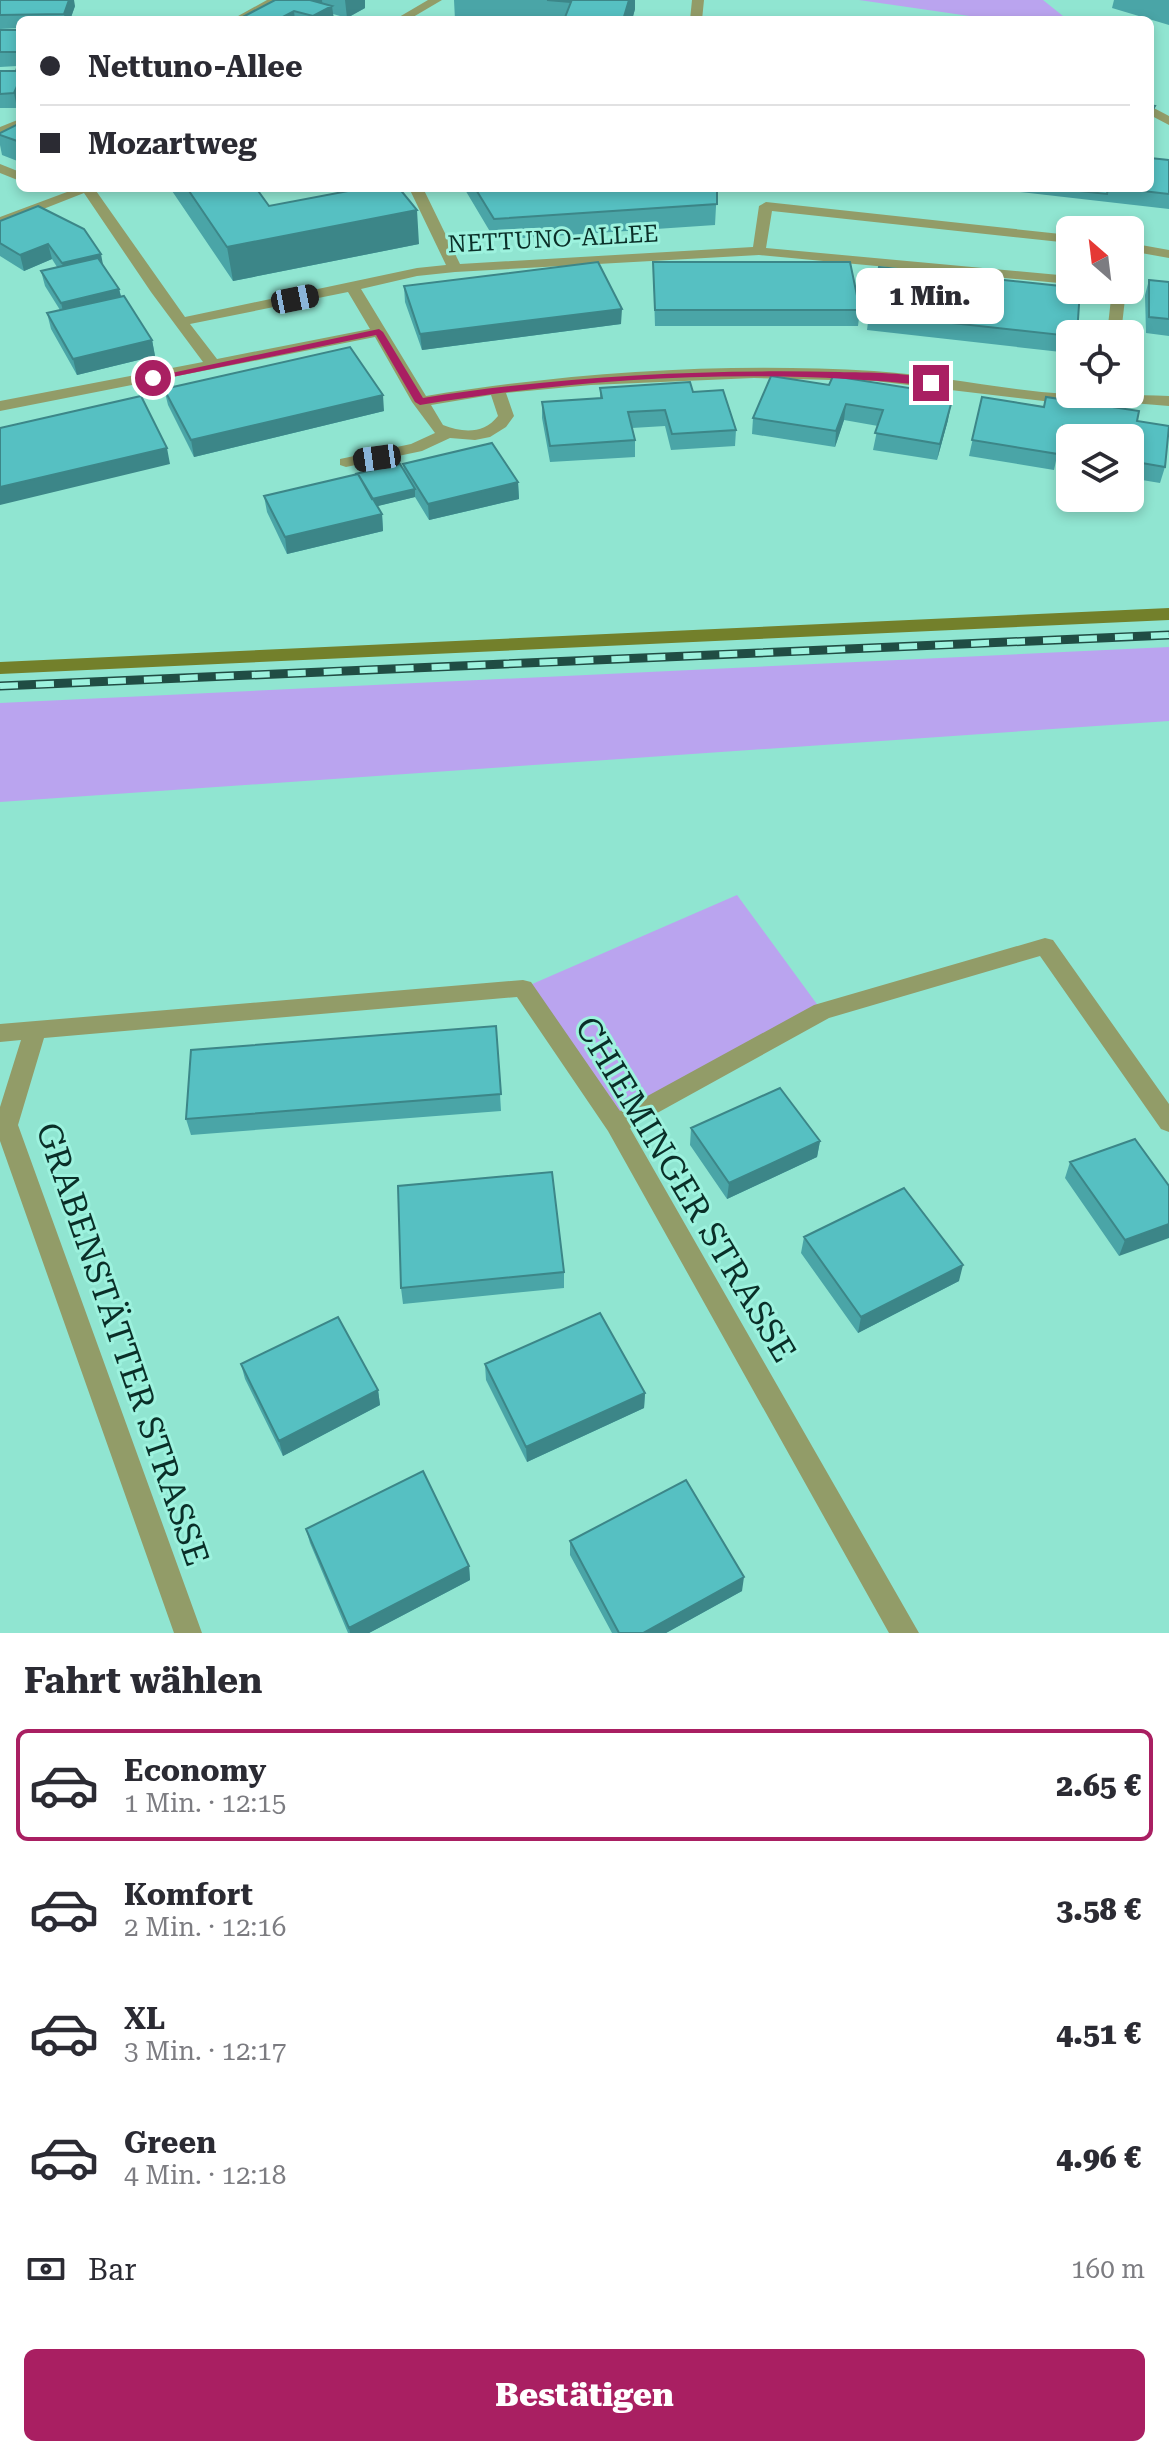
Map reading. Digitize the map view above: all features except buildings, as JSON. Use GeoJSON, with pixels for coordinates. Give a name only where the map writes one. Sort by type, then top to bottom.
{"type":"FeatureCollection","features":[{"type":"Feature","properties":{"kind":"street"},"geometry":{"type":"LineString","coordinates":[[245,16],[276,0]]}},
{"type":"Feature","properties":{"kind":"street"},"geometry":{"type":"LineString","coordinates":[[407,16],[436,0]]}},
{"type":"Feature","properties":{"kind":"street"},"geometry":{"type":"LineString","coordinates":[[0,222],[79,192]]}},
{"type":"Feature","properties":{"kind":"street"},"geometry":{"type":"LineString","coordinates":[[92,192],[214,366]]}},
{"type":"Feature","properties":{"kind":"street"},"geometry":{"type":"LineString","coordinates":[[418,192],[455,268]]}},
{"type":"Feature","properties":{"kind":"street"},"geometry":{"type":"LineString","coordinates":[[759,251],[768,192]]}},
{"type":"Feature","properties":{"kind":"street"},"geometry":{"type":"LineString","coordinates":[[766,206],[1056,237]]}},
{"type":"Feature","properties":{"kind":"street"},"geometry":{"type":"LineString","coordinates":[[1144,250],[1169,254]]}},
{"type":"Feature","properties":{"kind":"street","name":"NETTUNO-ALLEE"},"geometry":{"type":"LineString","coordinates":[[181,322],[417,272],[759,251],[1056,279]]}},
{"type":"Feature","properties":{"kind":"street"},"geometry":{"type":"LineString","coordinates":[[352,287],[431,422],[447,433],[472,436],[496,429],[506,416],[497,389]]}},
{"type":"Feature","properties":{"kind":"street"},"geometry":{"type":"LineString","coordinates":[[0,406],[379,332]]}},
{"type":"Feature","properties":{"kind":"street"},"geometry":{"type":"LineString","coordinates":[[420,402],[497,389],[591,380],[754,373],[875,376],[1056,397]]}},
{"type":"Feature","properties":{"kind":"street"},"geometry":{"type":"LineString","coordinates":[[1144,399],[1169,401]]}},
{"type":"Feature","properties":{"kind":"street"},"geometry":{"type":"LineString","coordinates":[[346,462],[416,448],[447,433]]}},
{"type":"Feature","properties":{"kind":"street"},"geometry":{"type":"LineString","coordinates":[[0,668],[1169,614]]}},
{"type":"Feature","properties":{"kind":"street"},"geometry":{"type":"LineString","coordinates":[[616,1124],[822,1011],[1045,946],[1169,1122]]}},
{"type":"Feature","properties":{"kind":"street","name":"CHIEMINGER STRASSE"},"geometry":{"type":"LineString","coordinates":[[0,1033],[523,988],[616,1124],[905,1633]]}},
{"type":"Feature","properties":{"kind":"street","name":"GRABENSTÄTTER STRASSE"},"geometry":{"type":"LineString","coordinates":[[35,1030],[6,1125],[188,1633]]}},
{"type":"Feature","properties":{"kind":"shaded area"},"geometry":{"type":"Polygon","coordinates":[[[859,0],[1043,0],[1063,16],[969,16],[859,0]]]}},
{"type":"Feature","properties":{"kind":"shaded area"},"geometry":{"type":"Polygon","coordinates":[[[1169,647],[1169,721],[0,802],[0,703],[1169,647]]]}},
{"type":"Feature","properties":{"kind":"shaded area"},"geometry":{"type":"Polygon","coordinates":[[[737,895],[822,1011],[616,1124],[523,988],[737,895]]]}},
{"type":"Feature","properties":{"kind":"railway"},"geometry":{"type":"LineString","coordinates":[[0,686],[1169,635]]}},
{"type":"Feature","properties":{"kind":"route"},"geometry":{"type":"LineString","coordinates":[[153,378],[379,332],[420,402],[497,389],[591,380],[754,373],[875,376],[931,383]]}}]}
